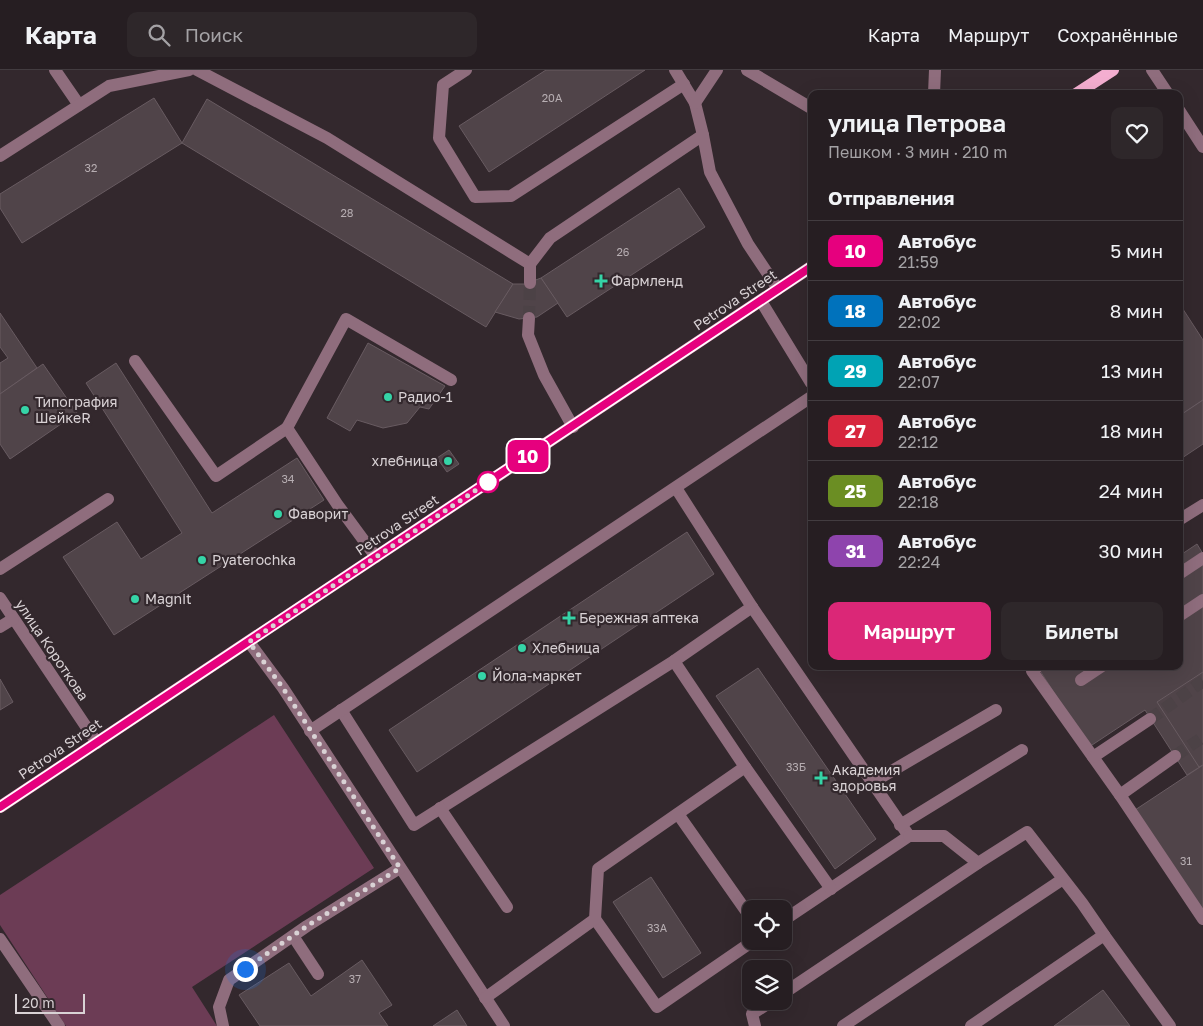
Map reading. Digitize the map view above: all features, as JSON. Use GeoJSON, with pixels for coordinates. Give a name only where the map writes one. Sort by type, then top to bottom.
{"type":"FeatureCollection","features":[{"type":"Feature","properties":{"kind":"main road"},"geometry":{"type":"LineString","coordinates":[[1082,90],[1113,70]]}},
{"type":"Feature","properties":{"kind":"main road","name":"Petrova Street"},"geometry":{"type":"LineString","coordinates":[[0,807],[808,269]]}},
{"type":"Feature","properties":{"kind":"street"},"geometry":{"type":"LineString","coordinates":[[55,70],[79,105]]}},
{"type":"Feature","properties":{"kind":"street"},"geometry":{"type":"LineString","coordinates":[[0,156],[109,86],[189,70]]}},
{"type":"Feature","properties":{"kind":"street"},"geometry":{"type":"LineString","coordinates":[[198,70],[326,138],[530,264]]}},
{"type":"Feature","properties":{"kind":"street"},"geometry":{"type":"LineString","coordinates":[[466,70],[443,85],[439,138],[475,197],[511,196],[684,84]]}},
{"type":"Feature","properties":{"kind":"street"},"geometry":{"type":"LineString","coordinates":[[675,70],[695,103],[710,172],[748,244],[778,289]]}},
{"type":"Feature","properties":{"kind":"street"},"geometry":{"type":"LineString","coordinates":[[695,103],[717,70]]}},
{"type":"Feature","properties":{"kind":"street"},"geometry":{"type":"LineString","coordinates":[[747,70],[808,106]]}},
{"type":"Feature","properties":{"kind":"street"},"geometry":{"type":"LineString","coordinates":[[934,90],[935,70]]}},
{"type":"Feature","properties":{"kind":"street"},"geometry":{"type":"LineString","coordinates":[[1152,70],[1165,90]]}},
{"type":"Feature","properties":{"kind":"street"},"geometry":{"type":"LineString","coordinates":[[1183,116],[1203,147]]}},
{"type":"Feature","properties":{"kind":"street"},"geometry":{"type":"LineString","coordinates":[[530,283],[530,264],[550,238],[703,135]]}},
{"type":"Feature","properties":{"kind":"street"},"geometry":{"type":"LineString","coordinates":[[761,301],[808,378]]}},
{"type":"Feature","properties":{"kind":"street"},"geometry":{"type":"LineString","coordinates":[[529,318],[528,335],[541,367],[573,427]]}},
{"type":"Feature","properties":{"kind":"street"},"geometry":{"type":"LineString","coordinates":[[135,361],[216,476],[287,428],[346,319],[451,380]]}},
{"type":"Feature","properties":{"kind":"street"},"geometry":{"type":"LineString","coordinates":[[310,731],[808,399]]}},
{"type":"Feature","properties":{"kind":"street"},"geometry":{"type":"LineString","coordinates":[[287,428],[337,504],[376,557]]}},
{"type":"Feature","properties":{"kind":"street"},"geometry":{"type":"LineString","coordinates":[[676,488],[752,607],[909,836]]}},
{"type":"Feature","properties":{"kind":"street"},"geometry":{"type":"LineString","coordinates":[[0,569],[108,499]]}},
{"type":"Feature","properties":{"kind":"street"},"geometry":{"type":"LineString","coordinates":[[1183,518],[1203,505]]}},
{"type":"Feature","properties":{"kind":"street"},"geometry":{"type":"LineString","coordinates":[[1183,571],[1203,558]]}},
{"type":"Feature","properties":{"kind":"street"},"geometry":{"type":"LineString","coordinates":[[1183,613],[1203,600]]}},
{"type":"Feature","properties":{"kind":"street","name":"улица Короткова"},"geometry":{"type":"LineString","coordinates":[[1,602],[97,743]]}},
{"type":"Feature","properties":{"kind":"street"},"geometry":{"type":"LineString","coordinates":[[341,710],[414,824],[674,661],[752,607]]}},
{"type":"Feature","properties":{"kind":"street"},"geometry":{"type":"LineString","coordinates":[[0,627],[13,618]]}},
{"type":"Feature","properties":{"kind":"street"},"geometry":{"type":"LineString","coordinates":[[249,642],[283,688],[504,1026]]}},
{"type":"Feature","properties":{"kind":"street"},"geometry":{"type":"LineString","coordinates":[[674,661],[745,767],[831,889]]}},
{"type":"Feature","properties":{"kind":"street"},"geometry":{"type":"LineString","coordinates":[[1033,670],[1032,671],[1120,795],[1203,920]]}},
{"type":"Feature","properties":{"kind":"street"},"geometry":{"type":"LineString","coordinates":[[1081,680],[1096,670]]}},
{"type":"Feature","properties":{"kind":"street"},"geometry":{"type":"LineString","coordinates":[[873,782],[996,710]]}},
{"type":"Feature","properties":{"kind":"street"},"geometry":{"type":"LineString","coordinates":[[1093,757],[1150,719]]}},
{"type":"Feature","properties":{"kind":"street"},"geometry":{"type":"LineString","coordinates":[[900,825],[1022,750]]}},
{"type":"Feature","properties":{"kind":"street"},"geometry":{"type":"LineString","coordinates":[[1120,795],[1175,756]]}},
{"type":"Feature","properties":{"kind":"street"},"geometry":{"type":"LineString","coordinates":[[742,949],[657,1007],[595,919],[598,869],[745,767]]}},
{"type":"Feature","properties":{"kind":"street"},"geometry":{"type":"LineString","coordinates":[[440,808],[507,907]]}},
{"type":"Feature","properties":{"kind":"street"},"geometry":{"type":"LineString","coordinates":[[678,814],[742,905]]}},
{"type":"Feature","properties":{"kind":"street"},"geometry":{"type":"LineString","coordinates":[[792,988],[1027,832],[1064,879],[1170,1026]]}},
{"type":"Feature","properties":{"kind":"street"},"geometry":{"type":"LineString","coordinates":[[792,915],[909,836],[944,836],[978,863]]}},
{"type":"Feature","properties":{"kind":"street"},"geometry":{"type":"LineString","coordinates":[[223,1026],[219,1007],[229,980],[293,936],[400,868]]}},
{"type":"Feature","properties":{"kind":"street"},"geometry":{"type":"LineString","coordinates":[[843,1026],[1064,879]]}},
{"type":"Feature","properties":{"kind":"street"},"geometry":{"type":"LineString","coordinates":[[486,998],[595,919]]}},
{"type":"Feature","properties":{"kind":"street"},"geometry":{"type":"LineString","coordinates":[[971,1026],[1104,935]]}},
{"type":"Feature","properties":{"kind":"street"},"geometry":{"type":"LineString","coordinates":[[293,936],[318,974]]}},
{"type":"Feature","properties":{"kind":"street"},"geometry":{"type":"LineString","coordinates":[[0,939],[59,1026]]}},
{"type":"Feature","properties":{"kind":"street"},"geometry":{"type":"LineString","coordinates":[[755,1026],[752,1014],[758,1010]]}},
{"type":"Feature","properties":{"kind":"shaded area"},"geometry":{"type":"Polygon","coordinates":[[[274,715],[374,868],[192,987],[217,1026],[66,1026],[0,925],[0,895],[274,715]]]}},
{"type":"Feature","properties":{"kind":"building"},"geometry":{"type":"Polygon","coordinates":[[[546,70],[645,70],[489,172],[459,126],[546,70]]]}},
{"type":"Feature","properties":{"kind":"building"},"geometry":{"type":"Polygon","coordinates":[[[154,98],[182,143],[22,243],[0,208],[0,194],[154,98]]]}},
{"type":"Feature","properties":{"kind":"building"},"geometry":{"type":"Polygon","coordinates":[[[207,99],[513,284],[486,327],[182,143],[207,99]]]}},
{"type":"Feature","properties":{"kind":"building"},"geometry":{"type":"Polygon","coordinates":[[[679,188],[705,227],[567,317],[541,278],[679,188]]]}},
{"type":"Feature","properties":{"kind":"building"},"geometry":{"type":"Polygon","coordinates":[[[541,278],[558,303],[537,317],[519,319],[495,312],[513,284],[525,284],[541,278]]]}},
{"type":"Feature","properties":{"kind":"building"},"geometry":{"type":"Polygon","coordinates":[[[1183,309],[1203,340],[1203,400],[1183,413],[1183,309]]]}},
{"type":"Feature","properties":{"kind":"building"},"geometry":{"type":"Polygon","coordinates":[[[0,313],[37,368],[0,394],[0,363],[8,358],[0,347],[0,313]]]}},
{"type":"Feature","properties":{"kind":"building","name":"Радио-1"},"geometry":{"type":"Polygon","coordinates":[[[368,343],[445,386],[429,409],[420,407],[407,423],[383,428],[357,420],[350,431],[327,418],[368,343]]]}},
{"type":"Feature","properties":{"kind":"building"},"geometry":{"type":"Polygon","coordinates":[[[116,363],[212,513],[297,458],[324,500],[114,635],[63,557],[117,522],[141,559],[182,533],[86,383],[116,363]]]}},
{"type":"Feature","properties":{"kind":"building"},"geometry":{"type":"Polygon","coordinates":[[[43,364],[77,413],[10,459],[0,444],[0,394],[43,364]]]}},
{"type":"Feature","properties":{"kind":"building"},"geometry":{"type":"Polygon","coordinates":[[[1203,400],[1203,444],[1183,457],[1183,413],[1203,400]]]}},
{"type":"Feature","properties":{"kind":"building","name":"хлебница"},"geometry":{"type":"Polygon","coordinates":[[[449,450],[459,464],[447,472],[437,458],[449,450]]]}},
{"type":"Feature","properties":{"kind":"building"},"geometry":{"type":"Polygon","coordinates":[[[687,532],[714,574],[417,772],[389,730],[687,532]]]}},
{"type":"Feature","properties":{"kind":"building"},"geometry":{"type":"Polygon","coordinates":[[[1197,544],[1203,554],[1203,765],[1187,775],[1145,710],[1089,747],[1040,670],[1183,670],[1183,553],[1197,544]]]}},
{"type":"Feature","properties":{"kind":"building"},"geometry":{"type":"Polygon","coordinates":[[[758,668],[876,839],[835,869],[716,696],[758,668]]]}},
{"type":"Feature","properties":{"kind":"building"},"geometry":{"type":"Polygon","coordinates":[[[1203,672],[1203,765],[1199,767],[1157,702],[1203,672]]]}},
{"type":"Feature","properties":{"kind":"building"},"geometry":{"type":"Polygon","coordinates":[[[0,679],[13,702],[0,710],[0,679]]]}},
{"type":"Feature","properties":{"kind":"building"},"geometry":{"type":"Polygon","coordinates":[[[1203,765],[1203,912],[1135,810],[1203,765]]]}},
{"type":"Feature","properties":{"kind":"building"},"geometry":{"type":"Polygon","coordinates":[[[651,877],[701,953],[663,978],[613,902],[651,877]]]}},
{"type":"Feature","properties":{"kind":"building"},"geometry":{"type":"Polygon","coordinates":[[[362,960],[392,1005],[379,1013],[388,1026],[260,1026],[239,995],[289,963],[311,996],[362,960]]]}},
{"type":"Feature","properties":{"kind":"building"},"geometry":{"type":"Polygon","coordinates":[[[1103,990],[1130,1026],[1054,1026],[1103,990]]]}},
{"type":"Feature","properties":{"kind":"building"},"geometry":{"type":"Polygon","coordinates":[[[457,1010],[467,1026],[433,1026],[457,1010]]]}},
{"type":"Feature","properties":{"kind":"tunnel"},"geometry":{"type":"LineString","coordinates":[[529,318],[530,283]]}},
{"type":"Feature","properties":{"kind":"tunnel"},"geometry":{"type":"LineString","coordinates":[[1150,719],[1203,681]]}},
{"type":"Feature","properties":{"kind":"tunnel"},"geometry":{"type":"LineString","coordinates":[[1175,756],[1203,737]]}},
{"type":"Feature","properties":{"kind":"bus line","name":"10"},"geometry":{"type":"LineString","coordinates":[[0,807],[808,269]]}},
{"type":"Feature","properties":{"kind":"place","name":"Фармленд"},"geometry":{"type":"Point","coordinates":[601,281]}},
{"type":"Feature","properties":{"kind":"place","name":"Радио-1"},"geometry":{"type":"Point","coordinates":[388,397]}},
{"type":"Feature","properties":{"kind":"place","name":"Типография ШейкеR"},"geometry":{"type":"Point","coordinates":[25,410]}},
{"type":"Feature","properties":{"kind":"place","name":"хлебница"},"geometry":{"type":"Point","coordinates":[448,461]}},
{"type":"Feature","properties":{"kind":"place","name":"Фаворит"},"geometry":{"type":"Point","coordinates":[278,514]}},
{"type":"Feature","properties":{"kind":"place","name":"Pyaterochka"},"geometry":{"type":"Point","coordinates":[202,560]}},
{"type":"Feature","properties":{"kind":"place","name":"Magnit"},"geometry":{"type":"Point","coordinates":[135,599]}},
{"type":"Feature","properties":{"kind":"place","name":"Бережная аптека"},"geometry":{"type":"Point","coordinates":[569,618]}},
{"type":"Feature","properties":{"kind":"place","name":"Хлебница"},"geometry":{"type":"Point","coordinates":[522,648]}},
{"type":"Feature","properties":{"kind":"place","name":"Йола-маркет"},"geometry":{"type":"Point","coordinates":[482,676]}},
{"type":"Feature","properties":{"kind":"place","name":"Академия здоровья"},"geometry":{"type":"Point","coordinates":[821,778]}},
{"type":"Feature","properties":{"kind":"route"},"geometry":{"type":"LineString","coordinates":[[245,969],[307,926],[400,868],[283,688],[249,642],[488,482]]}}]}
